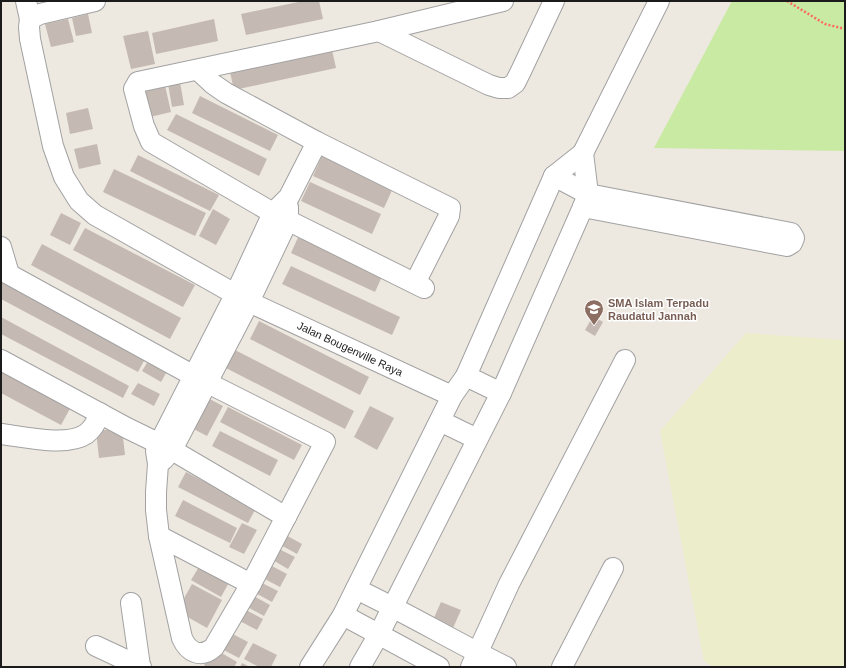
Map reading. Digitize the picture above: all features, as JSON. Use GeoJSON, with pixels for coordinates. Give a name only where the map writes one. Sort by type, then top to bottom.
{"type":"FeatureCollection","features":[{"type":"Feature","properties":{"kind":"street"},"geometry":{"type":"LineString","coordinates":[[28,10],[40,14],[95,1]]}},
{"type":"Feature","properties":{"kind":"street"},"geometry":{"type":"LineString","coordinates":[[198,70],[213,84],[226,93],[317,142],[450,208],[449,216],[420,286],[280,217],[151,142],[147,135],[134,93],[136,84],[138,82],[379,31],[471,4],[499,1]]}},
{"type":"Feature","properties":{"kind":"street"},"geometry":{"type":"LineString","coordinates":[[379,31],[489,85],[499,88],[508,88],[514,83],[521,72],[554,1]]}},
{"type":"Feature","properties":{"kind":"street"},"geometry":{"type":"LineString","coordinates":[[310,667],[343,615],[452,396],[466,376],[554,176],[582,153],[659,1]]}},
{"type":"Feature","properties":{"kind":"street","name":"Jalan Bougenville Raya"},"geometry":{"type":"LineString","coordinates":[[28,10],[30,39],[53,146],[64,177],[79,201],[95,215],[242,299],[452,396]]}},
{"type":"Feature","properties":{"kind":"street"},"geometry":{"type":"LineString","coordinates":[[1,247],[5,272],[200,380],[330,445],[286,517],[251,584],[214,647],[201,653],[190,650],[182,638],[159,536],[156,504],[163,453],[200,380],[242,299],[289,197],[317,142]]}},
{"type":"Feature","properties":{"kind":"street"},"geometry":{"type":"LineString","coordinates":[[360,667],[379,634],[501,393],[586,200],[582,153]]}},
{"type":"Feature","properties":{"kind":"street"},"geometry":{"type":"LineString","coordinates":[[554,176],[586,200],[724,227]]}},
{"type":"Feature","properties":{"kind":"street"},"geometry":{"type":"LineString","coordinates":[[1,360],[100,413],[163,453],[286,517]]}},
{"type":"Feature","properties":{"kind":"street"},"geometry":{"type":"LineString","coordinates":[[474,660],[513,577],[625,360]]}},
{"type":"Feature","properties":{"kind":"street"},"geometry":{"type":"LineString","coordinates":[[466,376],[501,393]]}},
{"type":"Feature","properties":{"kind":"street"},"geometry":{"type":"LineString","coordinates":[[1,434],[55,441],[76,438],[86,434],[97,421],[100,413]]}},
{"type":"Feature","properties":{"kind":"street"},"geometry":{"type":"LineString","coordinates":[[440,421],[477,439]]}},
{"type":"Feature","properties":{"kind":"street"},"geometry":{"type":"LineString","coordinates":[[159,536],[251,584]]}},
{"type":"Feature","properties":{"kind":"street"},"geometry":{"type":"LineString","coordinates":[[562,667],[613,568]]}},
{"type":"Feature","properties":{"kind":"street"},"geometry":{"type":"LineString","coordinates":[[356,589],[392,606],[474,660],[506,667]]}},
{"type":"Feature","properties":{"kind":"street"},"geometry":{"type":"LineString","coordinates":[[131,603],[140,667]]}},
{"type":"Feature","properties":{"kind":"street"},"geometry":{"type":"LineString","coordinates":[[343,615],[439,667]]}},
{"type":"Feature","properties":{"kind":"street"},"geometry":{"type":"LineString","coordinates":[[96,646],[140,667]]}},
{"type":"Feature","properties":{"kind":"path"},"geometry":{"type":"LineString","coordinates":[[787,1],[825,24],[845,29]]}},
{"type":"Feature","properties":{"kind":"green space"},"geometry":{"type":"Polygon","coordinates":[[[732,1],[845,1],[845,151],[654,148],[732,1]]]}},
{"type":"Feature","properties":{"kind":"green space"},"geometry":{"type":"Polygon","coordinates":[[[746,333],[845,340],[845,667],[713,667],[704,661],[660,431],[746,333]]]}},
{"type":"Feature","properties":{"kind":"building"},"geometry":{"type":"Polygon","coordinates":[[[303,1],[319,1],[323,19],[246,35],[241,14],[303,1]]]}},
{"type":"Feature","properties":{"kind":"building"},"geometry":{"type":"Polygon","coordinates":[[[88,14],[92,33],[76,36],[72,18],[88,14]]]}},
{"type":"Feature","properties":{"kind":"building"},"geometry":{"type":"Polygon","coordinates":[[[68,19],[74,42],[51,47],[45,24],[68,19]]]}},
{"type":"Feature","properties":{"kind":"building"},"geometry":{"type":"Polygon","coordinates":[[[214,19],[218,41],[156,54],[152,33],[214,19]]]}},
{"type":"Feature","properties":{"kind":"building"},"geometry":{"type":"Polygon","coordinates":[[[148,31],[155,64],[131,69],[123,36],[148,31]]]}},
{"type":"Feature","properties":{"kind":"building"},"geometry":{"type":"Polygon","coordinates":[[[332,50],[336,68],[234,90],[230,72],[332,50]]]}},
{"type":"Feature","properties":{"kind":"building"},"geometry":{"type":"Polygon","coordinates":[[[164,81],[171,112],[150,117],[143,85],[164,81]]]}},
{"type":"Feature","properties":{"kind":"building"},"geometry":{"type":"Polygon","coordinates":[[[180,82],[184,105],[172,107],[168,84],[180,82]]]}},
{"type":"Feature","properties":{"kind":"building"},"geometry":{"type":"Polygon","coordinates":[[[200,96],[278,135],[270,151],[192,113],[200,96]]]}},
{"type":"Feature","properties":{"kind":"building"},"geometry":{"type":"Polygon","coordinates":[[[88,108],[93,129],[70,134],[66,113],[88,108]]]}},
{"type":"Feature","properties":{"kind":"building"},"geometry":{"type":"Polygon","coordinates":[[[176,114],[267,159],[259,176],[167,130],[176,114]]]}},
{"type":"Feature","properties":{"kind":"building"},"geometry":{"type":"Polygon","coordinates":[[[97,144],[101,164],[79,169],[74,149],[97,144]]]}},
{"type":"Feature","properties":{"kind":"building"},"geometry":{"type":"Polygon","coordinates":[[[138,155],[219,195],[210,211],[130,171],[138,155]]]}},
{"type":"Feature","properties":{"kind":"building"},"geometry":{"type":"Polygon","coordinates":[[[322,156],[393,188],[384,208],[313,176],[322,156]]]}},
{"type":"Feature","properties":{"kind":"building"},"geometry":{"type":"Polygon","coordinates":[[[114,169],[206,213],[195,236],[103,192],[114,169]]]}},
{"type":"Feature","properties":{"kind":"building"},"geometry":{"type":"Polygon","coordinates":[[[310,182],[381,214],[372,234],[301,201],[310,182]]]}},
{"type":"Feature","properties":{"kind":"building"},"geometry":{"type":"Polygon","coordinates":[[[213,209],[230,219],[216,245],[199,236],[213,209]]]}},
{"type":"Feature","properties":{"kind":"building"},"geometry":{"type":"Polygon","coordinates":[[[61,213],[81,223],[70,245],[50,235],[61,213]]]}},
{"type":"Feature","properties":{"kind":"building"},"geometry":{"type":"Polygon","coordinates":[[[85,228],[195,285],[183,307],[73,250],[85,228]]]}},
{"type":"Feature","properties":{"kind":"building"},"geometry":{"type":"Polygon","coordinates":[[[300,233],[384,272],[375,292],[291,253],[300,233]]]}},
{"type":"Feature","properties":{"kind":"building"},"geometry":{"type":"Polygon","coordinates":[[[42,244],[181,318],[170,339],[31,265],[42,244]]]}},
{"type":"Feature","properties":{"kind":"building"},"geometry":{"type":"Polygon","coordinates":[[[291,266],[400,317],[392,335],[282,284],[291,266]]]}},
{"type":"Feature","properties":{"kind":"building"},"geometry":{"type":"Polygon","coordinates":[[[1,282],[145,359],[138,372],[1,299],[1,282]]]}},
{"type":"Feature","properties":{"kind":"building","name":"SMA Islam Terpadu Raudatul Jannah"},"geometry":{"type":"Polygon","coordinates":[[[593,316],[603,322],[595,336],[585,330],[593,316]]]}},
{"type":"Feature","properties":{"kind":"building"},"geometry":{"type":"Polygon","coordinates":[[[1,317],[129,386],[123,398],[1,334],[1,317]]]}},
{"type":"Feature","properties":{"kind":"building"},"geometry":{"type":"Polygon","coordinates":[[[259,321],[369,377],[360,395],[250,339],[259,321]]]}},
{"type":"Feature","properties":{"kind":"building"},"geometry":{"type":"Polygon","coordinates":[[[235,350],[354,411],[345,429],[226,368],[235,350]]]}},
{"type":"Feature","properties":{"kind":"building"},"geometry":{"type":"Polygon","coordinates":[[[150,358],[169,368],[161,382],[142,371],[150,358]]]}},
{"type":"Feature","properties":{"kind":"building"},"geometry":{"type":"Polygon","coordinates":[[[1,367],[72,405],[61,425],[1,393],[1,367]]]}},
{"type":"Feature","properties":{"kind":"building"},"geometry":{"type":"Polygon","coordinates":[[[138,383],[160,394],[154,406],[131,394],[138,383]]]}},
{"type":"Feature","properties":{"kind":"building"},"geometry":{"type":"Polygon","coordinates":[[[202,395],[223,406],[207,436],[186,425],[202,395]]]}},
{"type":"Feature","properties":{"kind":"building"},"geometry":{"type":"Polygon","coordinates":[[[370,406],[394,418],[377,450],[354,437],[370,406]]]}},
{"type":"Feature","properties":{"kind":"building"},"geometry":{"type":"Polygon","coordinates":[[[228,407],[302,445],[294,460],[220,422],[228,407]]]}},
{"type":"Feature","properties":{"kind":"building"},"geometry":{"type":"Polygon","coordinates":[[[122,428],[125,455],[99,458],[96,431],[122,428]]]}},
{"type":"Feature","properties":{"kind":"building"},"geometry":{"type":"Polygon","coordinates":[[[220,431],[278,460],[270,476],[212,446],[220,431]]]}},
{"type":"Feature","properties":{"kind":"building"},"geometry":{"type":"Polygon","coordinates":[[[186,472],[256,508],[248,523],[178,487],[186,472]]]}},
{"type":"Feature","properties":{"kind":"building"},"geometry":{"type":"Polygon","coordinates":[[[183,500],[237,528],[230,543],[175,516],[183,500]]]}},
{"type":"Feature","properties":{"kind":"building"},"geometry":{"type":"Polygon","coordinates":[[[242,523],[257,530],[244,554],[229,547],[242,523]]]}},
{"type":"Feature","properties":{"kind":"building"},"geometry":{"type":"Polygon","coordinates":[[[282,533],[302,544],[297,554],[277,543],[282,533]]]}},
{"type":"Feature","properties":{"kind":"building"},"geometry":{"type":"Polygon","coordinates":[[[277,548],[295,557],[288,569],[271,559],[277,548]]]}},
{"type":"Feature","properties":{"kind":"building"},"geometry":{"type":"Polygon","coordinates":[[[202,562],[231,579],[221,597],[191,580],[202,562]]]}},
{"type":"Feature","properties":{"kind":"building"},"geometry":{"type":"Polygon","coordinates":[[[268,564],[287,574],[280,587],[261,577],[268,564]]]}},
{"type":"Feature","properties":{"kind":"building"},"geometry":{"type":"Polygon","coordinates":[[[256,580],[278,591],[272,602],[250,590],[256,580]]]}},
{"type":"Feature","properties":{"kind":"building"},"geometry":{"type":"Polygon","coordinates":[[[192,584],[222,600],[207,628],[177,611],[192,584]]]}},
{"type":"Feature","properties":{"kind":"building"},"geometry":{"type":"Polygon","coordinates":[[[248,593],[270,605],[264,616],[242,604],[248,593]]]}},
{"type":"Feature","properties":{"kind":"building"},"geometry":{"type":"Polygon","coordinates":[[[441,602],[461,610],[453,628],[433,620],[441,602]]]}},
{"type":"Feature","properties":{"kind":"building"},"geometry":{"type":"Polygon","coordinates":[[[240,607],[263,619],[257,630],[234,618],[240,607]]]}},
{"type":"Feature","properties":{"kind":"building"},"geometry":{"type":"Polygon","coordinates":[[[227,631],[248,642],[239,658],[218,647],[227,631]]]}},
{"type":"Feature","properties":{"kind":"building"},"geometry":{"type":"Polygon","coordinates":[[[253,643],[277,655],[271,667],[259,667],[244,659],[253,643]]]}},
{"type":"Feature","properties":{"kind":"building"},"geometry":{"type":"Polygon","coordinates":[[[213,648],[237,662],[234,667],[207,667],[204,665],[213,648]]]}},
{"type":"Feature","properties":{"kind":"building"},"geometry":{"type":"Polygon","coordinates":[[[242,663],[250,667],[240,667],[242,663]]]}},
{"type":"Feature","properties":{"kind":"place","name":"SMA Islam Terpadu Raudatul Jannah"},"geometry":{"type":"Point","coordinates":[594,326]}}]}
